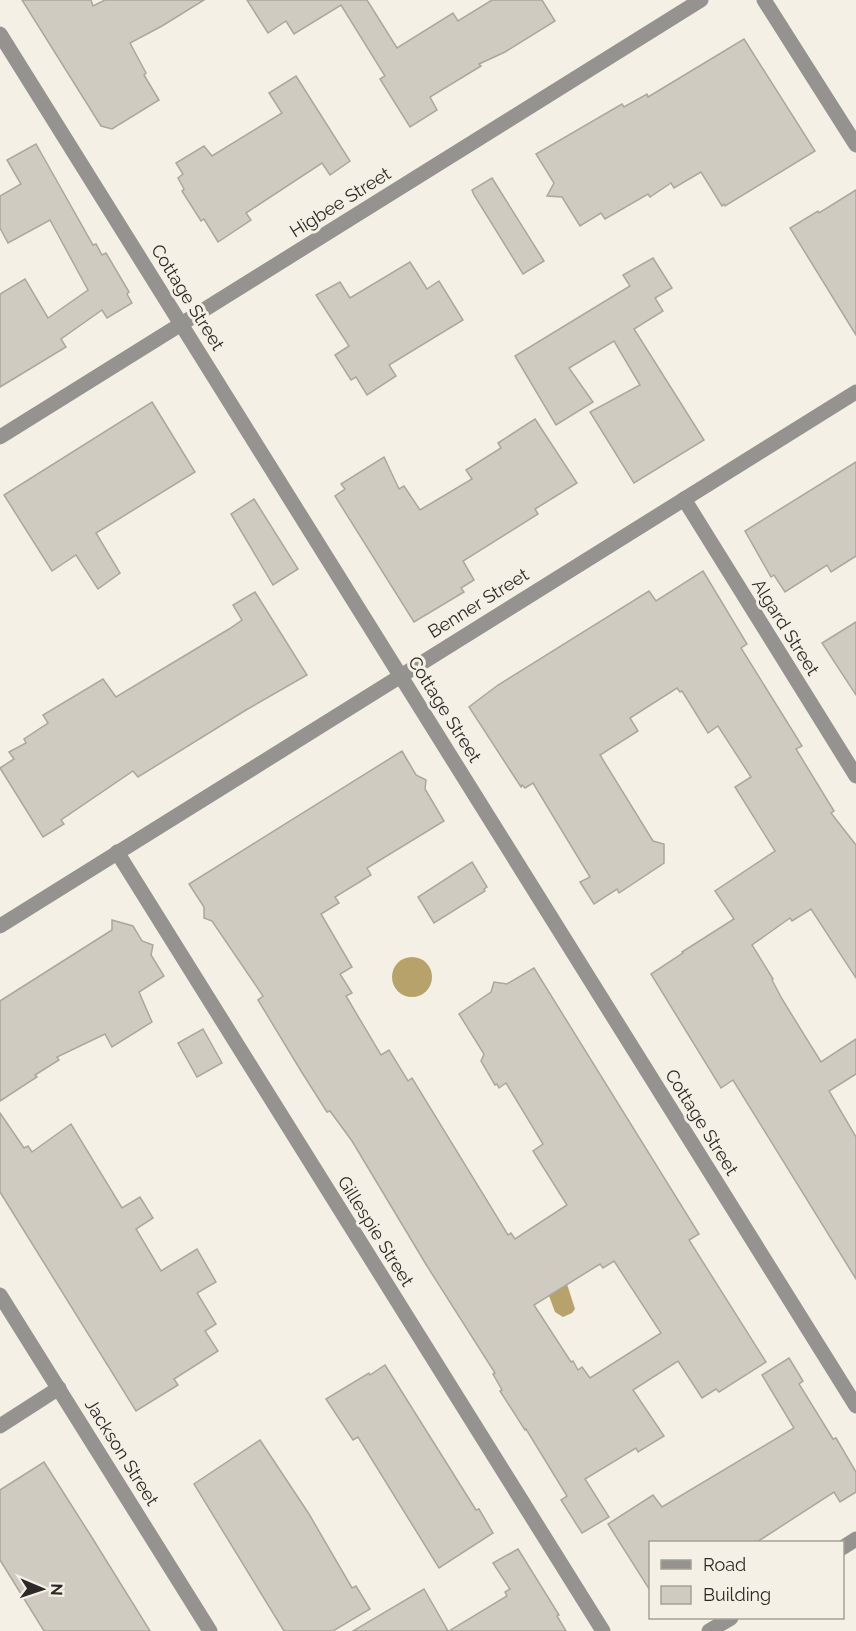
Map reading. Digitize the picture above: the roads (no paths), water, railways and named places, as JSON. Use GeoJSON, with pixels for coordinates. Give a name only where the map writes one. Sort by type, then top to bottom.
{"type":"FeatureCollection","features":[{"type":"Feature","properties":{"kind":"street","name":"Higbee Street"},"geometry":{"type":"LineString","coordinates":[[0,437],[701,0]]}},
{"type":"Feature","properties":{"kind":"street"},"geometry":{"type":"LineString","coordinates":[[765,0],[856,145]]}},
{"type":"Feature","properties":{"kind":"street","name":"Cottage Street"},"geometry":{"type":"LineString","coordinates":[[0,34],[856,1406]]}},
{"type":"Feature","properties":{"kind":"street","name":"Benner Street"},"geometry":{"type":"LineString","coordinates":[[0,926],[856,392]]}},
{"type":"Feature","properties":{"kind":"street","name":"Algard Street"},"geometry":{"type":"LineString","coordinates":[[684,499],[856,776]]}},
{"type":"Feature","properties":{"kind":"street","name":"Gillespie Street"},"geometry":{"type":"LineString","coordinates":[[117,852],[603,1631]]}},
{"type":"Feature","properties":{"kind":"street","name":"Jackson Street"},"geometry":{"type":"LineString","coordinates":[[0,1295],[210,1631]]}},
{"type":"Feature","properties":{"kind":"street"},"geometry":{"type":"LineString","coordinates":[[0,1425],[59,1388]]}},
{"type":"Feature","properties":{"kind":"street"},"geometry":{"type":"LineString","coordinates":[[709,1631],[728,1619]]}}]}
